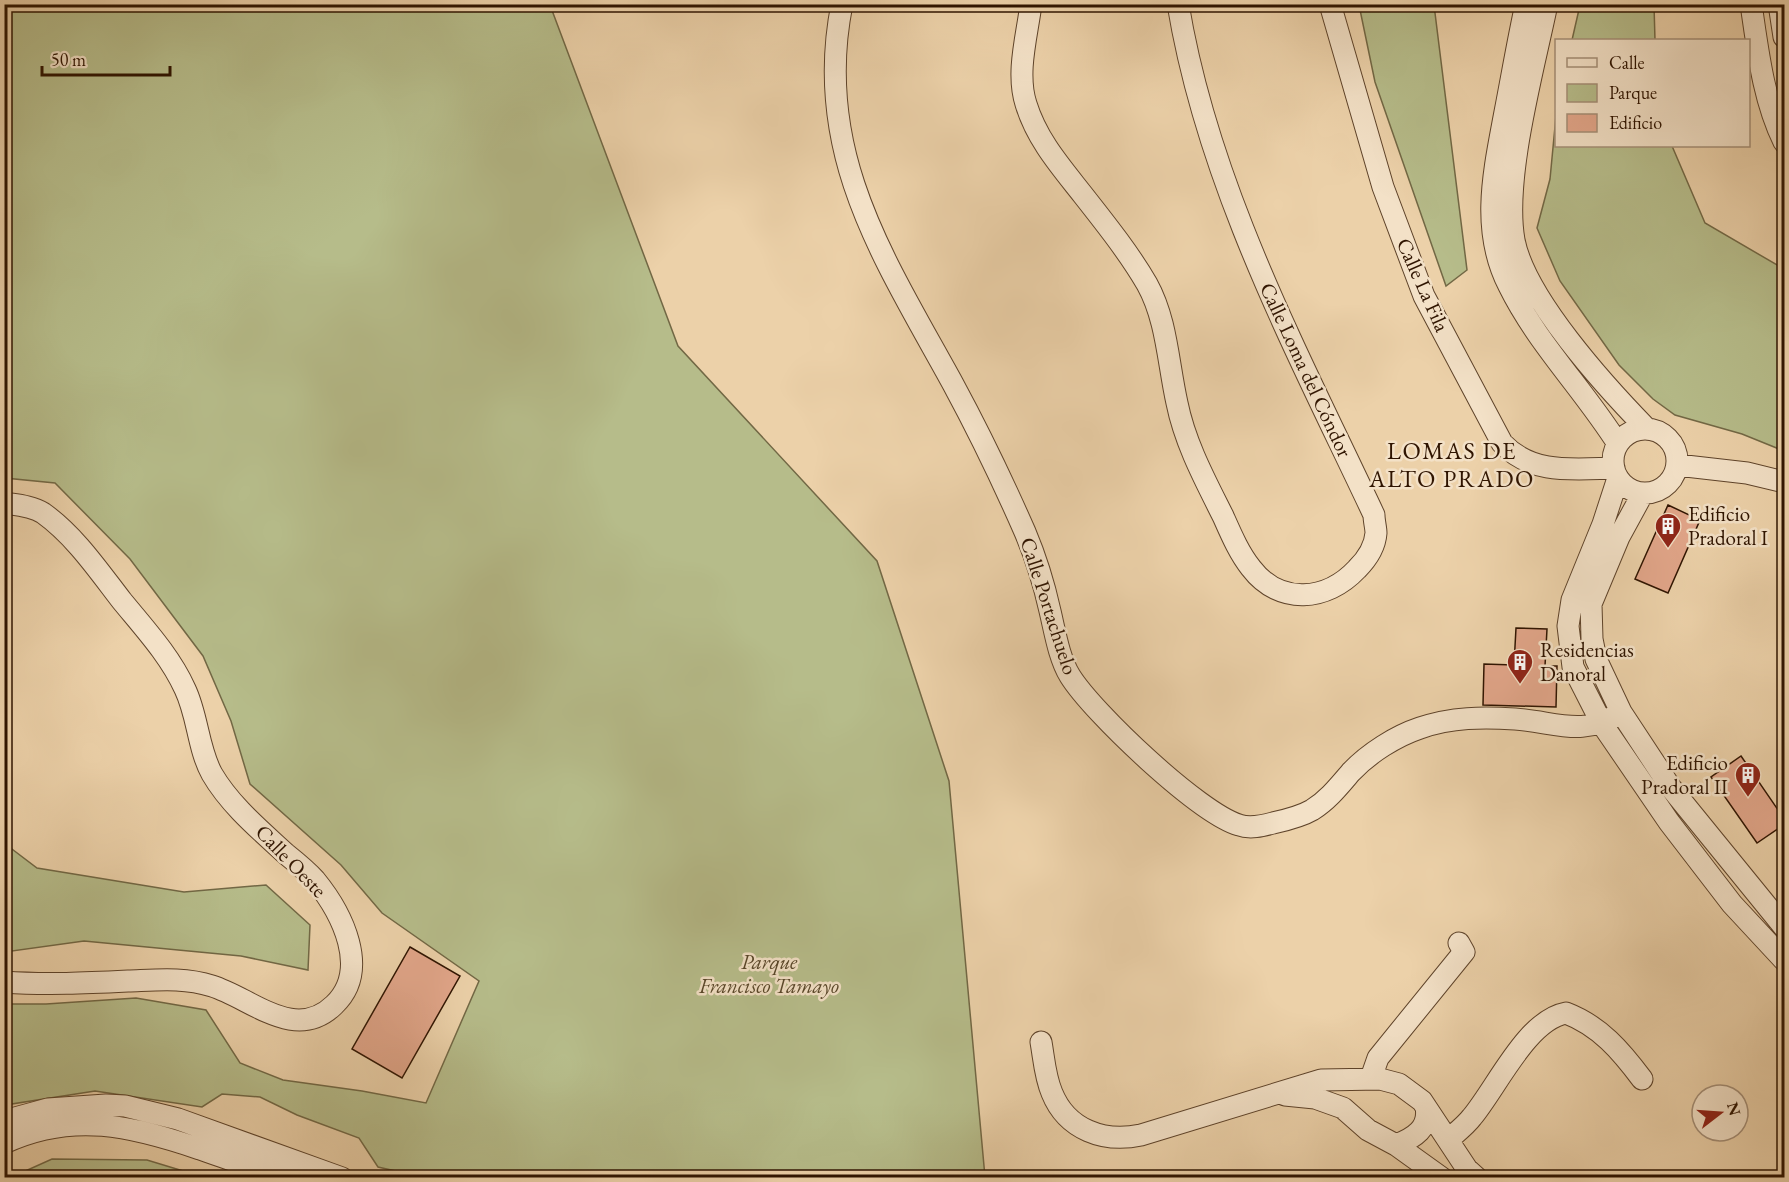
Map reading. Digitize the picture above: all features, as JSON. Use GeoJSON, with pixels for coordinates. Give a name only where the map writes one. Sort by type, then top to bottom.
{"type":"FeatureCollection","features":[{"type":"Feature","properties":{"kind":"street","name":"Calle Portachuelo"},"geometry":{"type":"LineString","coordinates":[[842,4],[834,74],[839,132],[860,205],[907,305],[953,384],[1013,505],[1033,551],[1067,671],[1080,691],[1145,757],[1220,816],[1240,826],[1256,827],[1311,811],[1377,752],[1397,738],[1419,728],[1457,718],[1487,717],[1573,727],[1602,724],[1621,712]]}},
{"type":"Feature","properties":{"kind":"street","name":"Calle Loma del Cóndor"},"geometry":{"type":"LineString","coordinates":[[1031,4],[1023,64],[1025,103],[1040,136],[1056,163],[1084,196],[1148,286],[1166,340],[1177,404],[1189,442],[1238,549],[1251,570],[1267,583],[1287,592],[1304,595],[1323,593],[1338,586],[1364,561],[1376,534],[1374,515],[1293,346],[1239,216],[1198,96],[1178,4]]}},
{"type":"Feature","properties":{"kind":"street","name":"Calle La Fila"},"geometry":{"type":"LineString","coordinates":[[1330,4],[1383,187],[1424,297],[1502,442],[1513,454],[1542,468],[1616,473]]}},
{"type":"Feature","properties":{"kind":"street"},"geometry":{"type":"LineString","coordinates":[[1526,4],[1493,178],[1490,204],[1495,246],[1503,274],[1520,306],[1618,444]]}},
{"type":"Feature","properties":{"kind":"street"},"geometry":{"type":"LineString","coordinates":[[1547,4],[1516,168],[1512,204],[1514,240],[1523,272],[1540,298],[1602,381],[1647,429]]}},
{"type":"Feature","properties":{"kind":"street"},"geometry":{"type":"LineString","coordinates":[[1751,4],[1763,79],[1772,113],[1785,141]]}},
{"type":"Feature","properties":{"kind":"street"},"geometry":{"type":"LineString","coordinates":[[1779,4],[1785,37]]}},
{"type":"Feature","properties":{"kind":"street"},"geometry":{"type":"LineString","coordinates":[[1647,429],[1655,430],[1670,440],[1675,448],[1677,465],[1675,474],[1662,489],[1643,493],[1625,486],[1616,473],[1613,459],[1618,444],[1631,433],[1647,429]]}},
{"type":"Feature","properties":{"kind":"street"},"geometry":{"type":"LineString","coordinates":[[1677,465],[1747,473],[1785,482]]}},
{"type":"Feature","properties":{"kind":"street"},"geometry":{"type":"LineString","coordinates":[[1616,473],[1603,524],[1572,600],[1568,626],[1573,667],[1602,724],[1669,822],[1765,942],[1785,960]]}},
{"type":"Feature","properties":{"kind":"street"},"geometry":{"type":"LineString","coordinates":[[1643,493],[1619,537],[1591,604],[1592,639],[1596,659],[1621,712],[1671,788],[1785,927]]}},
{"type":"Feature","properties":{"kind":"street","name":"Calle Oeste"},"geometry":{"type":"LineString","coordinates":[[4,504],[40,511],[58,525],[76,543],[175,669],[196,718],[211,772],[246,816],[314,879],[343,925],[352,964],[350,981],[345,994],[332,1007],[317,1016],[299,1020],[281,1018],[212,986],[186,981],[165,979],[62,985],[4,982]]}},
{"type":"Feature","properties":{"kind":"street"},"geometry":{"type":"LineString","coordinates":[[1343,1108],[1343,1098],[1347,1089],[1371,1078],[1378,1058],[1464,952],[1459,943]]}},
{"type":"Feature","properties":{"kind":"street"},"geometry":{"type":"LineString","coordinates":[[1449,1139],[1471,1119],[1536,1030],[1555,1015],[1566,1013],[1598,1031],[1619,1048],[1642,1079]]}},
{"type":"Feature","properties":{"kind":"street"},"geometry":{"type":"LineString","coordinates":[[1041,1042],[1048,1080],[1059,1106],[1082,1129],[1101,1137],[1121,1139],[1141,1135],[1322,1080],[1371,1078],[1399,1084],[1417,1096],[1449,1139],[1467,1169],[1478,1178]]}},
{"type":"Feature","properties":{"kind":"street"},"geometry":{"type":"LineString","coordinates":[[1273,1094],[1315,1098],[1343,1108],[1368,1130],[1396,1145],[1442,1178]]}},
{"type":"Feature","properties":{"kind":"street"},"geometry":{"type":"LineString","coordinates":[[4,1121],[48,1109],[125,1106],[178,1119],[342,1178]]}},
{"type":"Feature","properties":{"kind":"street"},"geometry":{"type":"LineString","coordinates":[[1396,1145],[1412,1138],[1423,1128],[1427,1122],[1426,1107]]}},
{"type":"Feature","properties":{"kind":"street"},"geometry":{"type":"LineString","coordinates":[[4,1143],[50,1129],[105,1124],[121,1126],[170,1138],[282,1178]]}},
{"type":"Feature","properties":{"kind":"green space","name":"Parque Francisco Tamayo"},"geometry":{"type":"Polygon","coordinates":[[[5,5],[550,5],[678,346],[877,561],[949,781],[985,1177],[422,1177],[378,1167],[359,1138],[297,1115],[260,1097],[222,1094],[202,1107],[95,1091],[5,1105],[5,1004],[46,1004],[136,998],[206,1010],[240,1063],[283,1080],[426,1103],[479,981],[382,913],[341,865],[250,784],[231,721],[203,656],[130,559],[55,483],[5,478],[5,5]]]}},
{"type":"Feature","properties":{"kind":"green space"},"geometry":{"type":"Polygon","coordinates":[[[1359,5],[1434,5],[1467,270],[1446,286],[1375,82],[1359,5]]]}},
{"type":"Feature","properties":{"kind":"green space"},"geometry":{"type":"Polygon","coordinates":[[[1580,5],[1654,5],[1655,39],[1572,39],[1580,5]]]}},
{"type":"Feature","properties":{"kind":"green space"},"geometry":{"type":"Polygon","coordinates":[[[1555,126],[1555,147],[1672,147],[1705,223],[1784,269],[1784,451],[1742,434],[1675,415],[1653,399],[1619,365],[1560,281],[1537,228],[1550,179],[1555,126]]]}},
{"type":"Feature","properties":{"kind":"green space"},"geometry":{"type":"Polygon","coordinates":[[[4,843],[37,868],[184,892],[266,885],[310,925],[308,970],[241,956],[84,941],[5,952],[4,843]]]}},
{"type":"Feature","properties":{"kind":"green space"},"geometry":{"type":"Polygon","coordinates":[[[52,1159],[147,1160],[203,1177],[12,1177],[52,1159]]]}},
{"type":"Feature","properties":{"kind":"building","name":"Edificio Pradoral I"},"geometry":{"type":"Polygon","coordinates":[[[1668,505],[1700,520],[1668,593],[1635,579],[1668,505]]]}},
{"type":"Feature","properties":{"kind":"building","name":"Residencias Danoral"},"geometry":{"type":"Polygon","coordinates":[[[1516,628],[1547,629],[1545,666],[1557,666],[1556,707],[1483,705],[1484,664],[1514,665],[1516,628]]]}},
{"type":"Feature","properties":{"kind":"building","name":"Edificio Pradoral II"},"geometry":{"type":"Polygon","coordinates":[[[1741,756],[1785,820],[1785,824],[1757,843],[1711,777],[1741,756]]]}},
{"type":"Feature","properties":{"kind":"building"},"geometry":{"type":"Polygon","coordinates":[[[410,947],[460,976],[402,1078],[352,1049],[410,947]]]}},
{"type":"Feature","properties":{"kind":"place","name":"Edificio Pradoral I"},"geometry":{"type":"Point","coordinates":[1668,549]}},
{"type":"Feature","properties":{"kind":"place","name":"Residencias Danoral"},"geometry":{"type":"Point","coordinates":[1520,685]}},
{"type":"Feature","properties":{"kind":"place","name":"Edificio Pradoral II"},"geometry":{"type":"Point","coordinates":[1748,798]}},
{"type":"Feature","properties":{"kind":"district","name":"LOMAS DE ALTO PRADO"},"geometry":{"type":"Point","coordinates":[1452,465]}}]}
